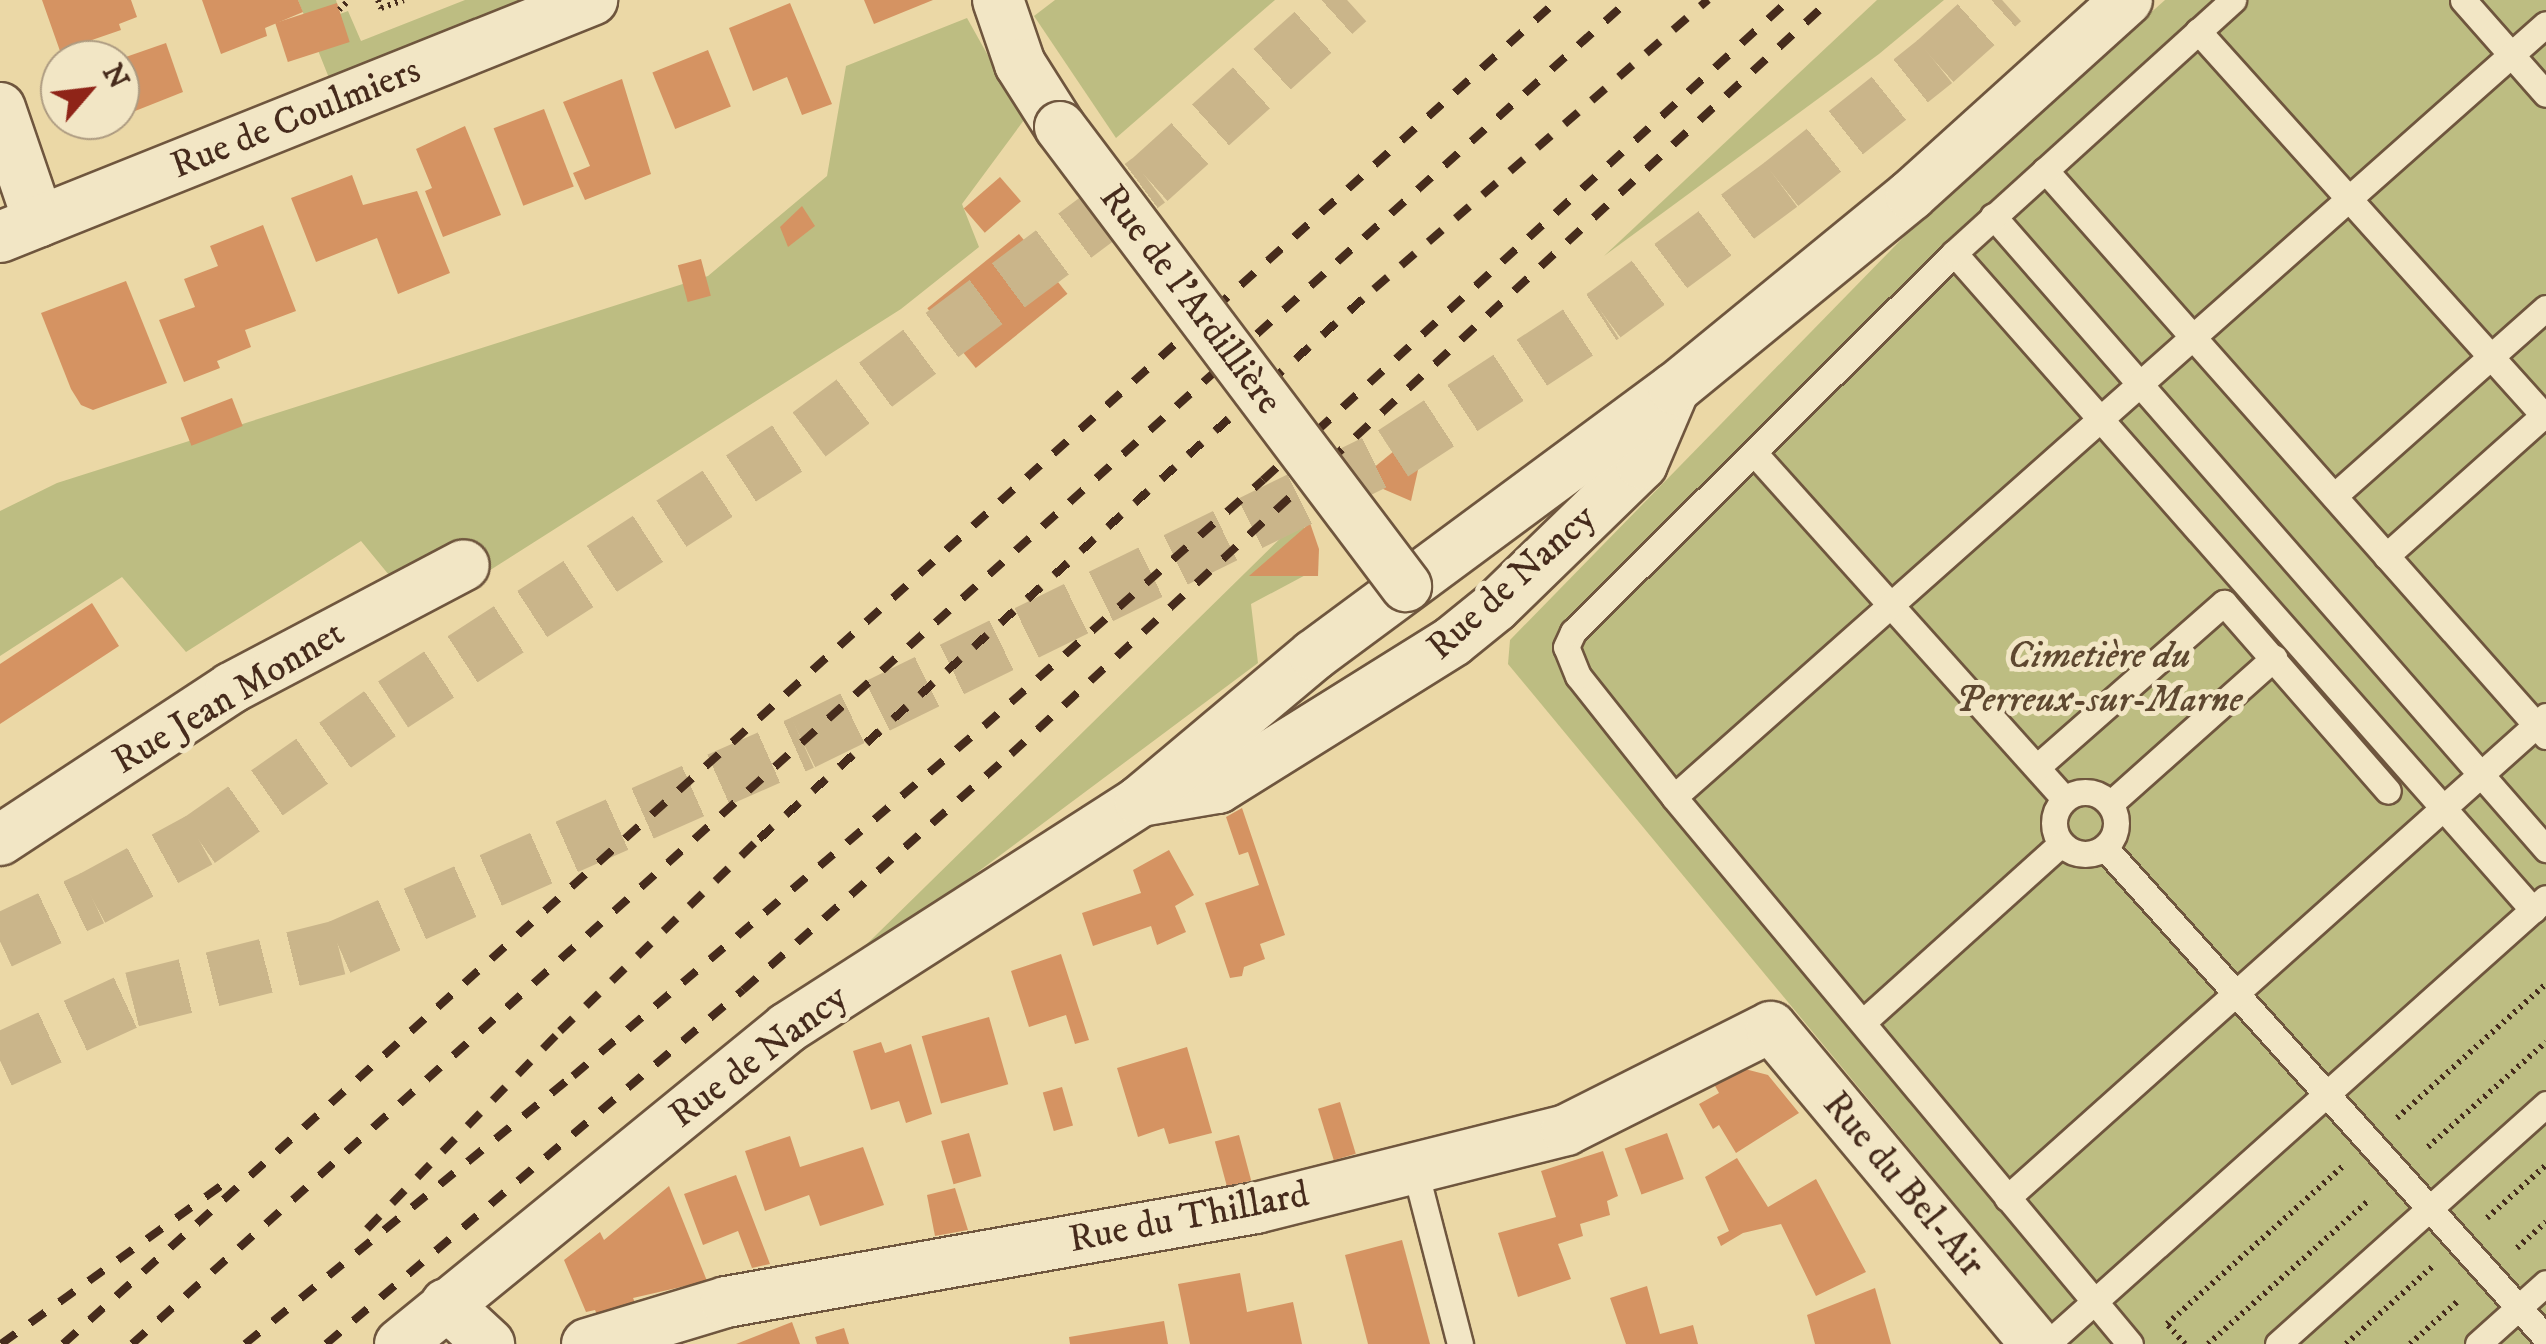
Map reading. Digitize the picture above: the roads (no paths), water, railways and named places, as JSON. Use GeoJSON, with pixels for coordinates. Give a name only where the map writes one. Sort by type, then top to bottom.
{"type":"FeatureCollection","features":[{"type":"Feature","properties":{"kind":"street","name":"Rue de Coulmiers"},"geometry":{"type":"LineString","coordinates":[[19,229],[592,0]]}},
{"type":"Feature","properties":{"kind":"street","name":"Rue de l'Ardillière"},"geometry":{"type":"LineString","coordinates":[[998,0],[1020,64],[1060,126],[1406,586]]}},
{"type":"Feature","properties":{"kind":"street","name":"Rue de Nancy"},"geometry":{"type":"LineString","coordinates":[[400,1344],[787,1028],[1140,800],[1314,655],[1674,389],[1911,195],[2126,0]]}},
{"type":"Feature","properties":{"kind":"street"},"geometry":{"type":"LineString","coordinates":[[0,108],[19,229]]}},
{"type":"Feature","properties":{"kind":"street","name":"Rue de Nancy"},"geometry":{"type":"LineString","coordinates":[[1140,800],[1218,788],[1454,642],[1642,464],[1674,389]]}},
{"type":"Feature","properties":{"kind":"street","name":"Rue Jean Monnet"},"geometry":{"type":"LineString","coordinates":[[0,840],[231,688],[464,565]]}},
{"type":"Feature","properties":{"kind":"street","name":"Rue du Thillard"},"geometry":{"type":"LineString","coordinates":[[587,1344],[726,1302],[1256,1208],[1566,1130],[1771,1027]]}},
{"type":"Feature","properties":{"kind":"street","name":"Rue du Bel-Air"},"geometry":{"type":"LineString","coordinates":[[1771,1027],[2036,1344]]}},
{"type":"Feature","properties":{"kind":"street"},"geometry":{"type":"LineString","coordinates":[[446,1304],[489,1344]]}},
{"type":"Feature","properties":{"kind":"lane"},"geometry":{"type":"LineString","coordinates":[[2130,1344],[1674,797],[1578,676],[1566,647],[1573,632],[1993,216],[2233,0]]}},
{"type":"Feature","properties":{"kind":"lane"},"geometry":{"type":"LineString","coordinates":[[2463,0],[2546,94]]}},
{"type":"Feature","properties":{"kind":"lane"},"geometry":{"type":"LineString","coordinates":[[1674,797],[2546,24]]}},
{"type":"Feature","properties":{"kind":"lane"},"geometry":{"type":"LineString","coordinates":[[2198,30],[2545,416],[2386,556]]}},
{"type":"Feature","properties":{"kind":"lane"},"geometry":{"type":"LineString","coordinates":[[2006,1198],[2481,775],[2543,726],[2386,556],[2045,170]]}},
{"type":"Feature","properties":{"kind":"lane"},"geometry":{"type":"LineString","coordinates":[[1993,216],[2546,849]]}},
{"type":"Feature","properties":{"kind":"lane"},"geometry":{"type":"LineString","coordinates":[[1954,254],[2444,808],[2542,904],[2047,1344]]}},
{"type":"Feature","properties":{"kind":"lane"},"geometry":{"type":"LineString","coordinates":[[2334,496],[2546,308]]}},
{"type":"Feature","properties":{"kind":"lane"},"geometry":{"type":"LineString","coordinates":[[1755,454],[2064,798]]}},
{"type":"Feature","properties":{"kind":"lane"},"geometry":{"type":"LineString","coordinates":[[2037,767],[2224,603],[2388,791]]}},
{"type":"Feature","properties":{"kind":"lane"},"geometry":{"type":"LineString","coordinates":[[2110,804],[2274,658]]}},
{"type":"Feature","properties":{"kind":"lane"},"geometry":{"type":"LineString","coordinates":[[2088,791],[2110,804],[2116,827],[2105,848],[2082,854],[2061,844],[2054,816],[2064,798],[2088,791]]}},
{"type":"Feature","properties":{"kind":"lane"},"geometry":{"type":"LineString","coordinates":[[1864,1022],[2061,844]]}},
{"type":"Feature","properties":{"kind":"lane"},"geometry":{"type":"LineString","coordinates":[[2105,848],[2546,1338]]}},
{"type":"Feature","properties":{"kind":"lane"},"geometry":{"type":"LineString","coordinates":[[2278,1344],[2546,1104]]}},
{"type":"Feature","properties":{"kind":"lane"},"geometry":{"type":"LineString","coordinates":[[1415,1170],[1460,1344]]}},
{"type":"Feature","properties":{"kind":"lane"},"geometry":{"type":"LineString","coordinates":[[2478,1344],[2546,1283]]}},
{"type":"Feature","properties":{"kind":"tunnel"},"geometry":{"type":"LineString","coordinates":[[0,941],[92,898],[199,840],[393,704],[809,434],[1149,180],[1348,0]]}},
{"type":"Feature","properties":{"kind":"tunnel"},"geometry":{"type":"LineString","coordinates":[[0,1060],[132,999],[339,947],[803,742],[1393,453],[1604,315],[1781,184],[1935,61],[2003,0]]}},
{"type":"Feature","properties":{"kind":"railway"},"geometry":{"type":"LineString","coordinates":[[63,1344],[1558,0]]}},
{"type":"Feature","properties":{"kind":"railway"},"geometry":{"type":"LineString","coordinates":[[132,1344],[1629,0]]}},
{"type":"Feature","properties":{"kind":"railway"},"geometry":{"type":"LineString","coordinates":[[367,1229],[560,1031],[759,839],[1374,289],[1708,0]]}},
{"type":"Feature","properties":{"kind":"railway"},"geometry":{"type":"LineString","coordinates":[[245,1344],[573,1076],[984,726],[1263,480],[1789,0]]}},
{"type":"Feature","properties":{"kind":"railway"},"geometry":{"type":"LineString","coordinates":[[326,1344],[743,990],[1011,754],[1830,0]]}},
{"type":"Feature","properties":{"kind":"railway"},"geometry":{"type":"LineString","coordinates":[[1,1344],[221,1186]]}},
{"type":"Feature","properties":{"kind":"park label","name":"Cimetière du Perreux-sur-Marne"},"geometry":{"type":"Point","coordinates":[2099,679]}}]}
